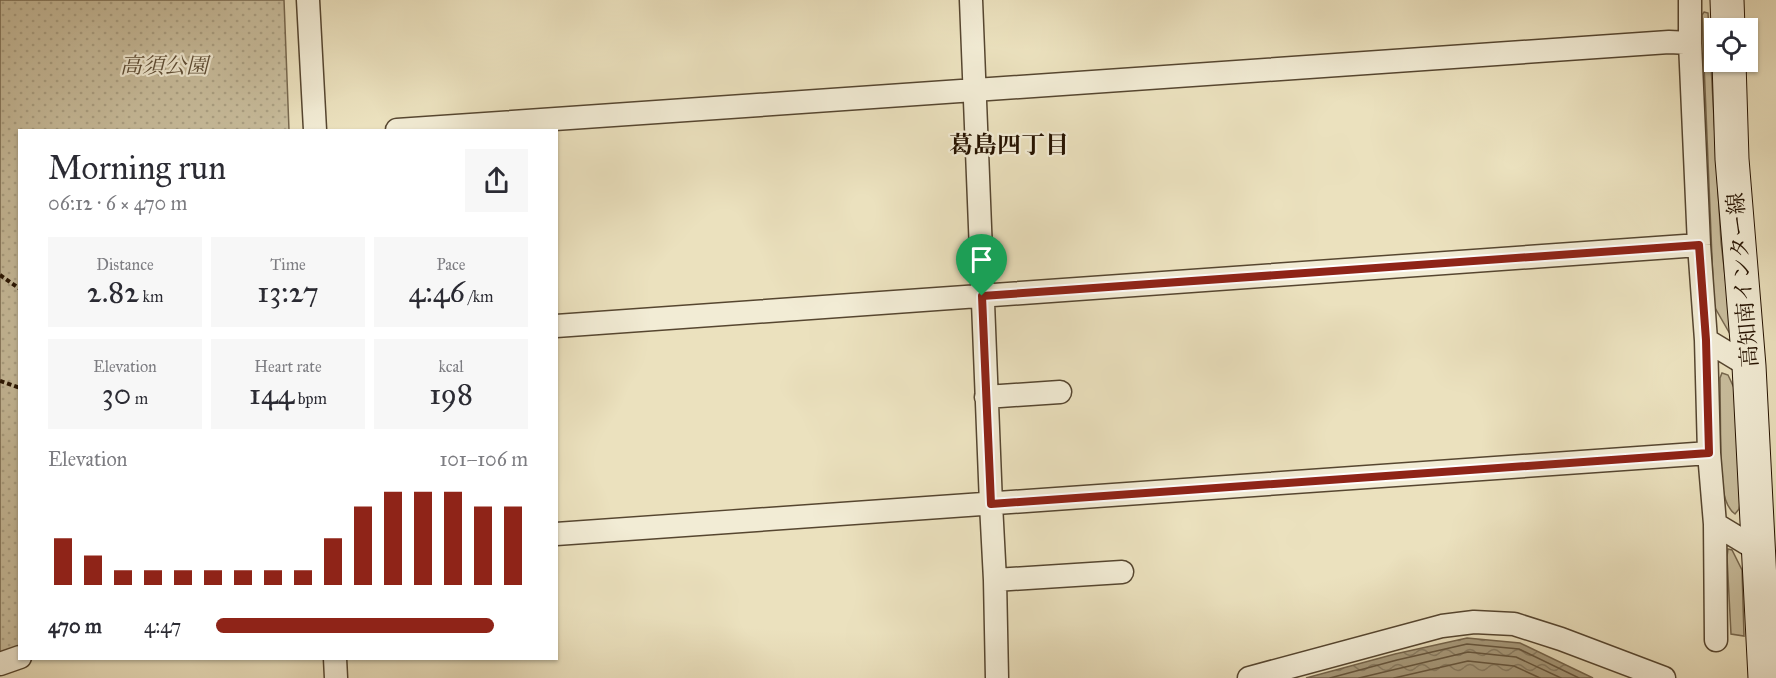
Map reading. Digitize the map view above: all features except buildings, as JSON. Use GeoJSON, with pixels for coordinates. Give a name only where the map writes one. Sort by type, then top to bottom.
{"type":"FeatureCollection","features":[{"type":"Feature","properties":{"kind":"main road"},"geometry":{"type":"LineString","coordinates":[[1727,0],[1728,18]]}},
{"type":"Feature","properties":{"kind":"main road","name":"高知南インター線"},"geometry":{"type":"LineString","coordinates":[[1729,72],[1732,159],[1749,366],[1766,678]]}},
{"type":"Feature","properties":{"kind":"street"},"geometry":{"type":"LineString","coordinates":[[308,0],[315,129]]}},
{"type":"Feature","properties":{"kind":"street"},"geometry":{"type":"LineString","coordinates":[[971,0],[986,397],[996,580],[997,678]]}},
{"type":"Feature","properties":{"kind":"street"},"geometry":{"type":"LineString","coordinates":[[1690,0],[1699,245],[1706,340],[1709,453],[1715,524],[1716,640]]}},
{"type":"Feature","properties":{"kind":"street"},"geometry":{"type":"LineString","coordinates":[[412,129],[1657,43],[1690,43]]}},
{"type":"Feature","properties":{"kind":"street"},"geometry":{"type":"LineString","coordinates":[[558,326],[1699,245]]}},
{"type":"Feature","properties":{"kind":"street"},"geometry":{"type":"LineString","coordinates":[[1706,340],[1749,366]]}},
{"type":"Feature","properties":{"kind":"street"},"geometry":{"type":"LineString","coordinates":[[986,397],[1060,392]]}},
{"type":"Feature","properties":{"kind":"street"},"geometry":{"type":"LineString","coordinates":[[558,534],[1709,453]]}},
{"type":"Feature","properties":{"kind":"street"},"geometry":{"type":"LineString","coordinates":[[1715,524],[1758,550]]}},
{"type":"Feature","properties":{"kind":"street"},"geometry":{"type":"LineString","coordinates":[[996,580],[1122,572]]}},
{"type":"Feature","properties":{"kind":"street"},"geometry":{"type":"LineString","coordinates":[[1249,678],[1442,627],[1474,622],[1514,624],[1561,639],[1664,678]]}},
{"type":"Feature","properties":{"kind":"street"},"geometry":{"type":"LineString","coordinates":[[0,664],[18,658]]}},
{"type":"Feature","properties":{"kind":"street"},"geometry":{"type":"LineString","coordinates":[[335,660],[336,678]]}},
{"type":"Feature","properties":{"kind":"path"},"geometry":{"type":"LineString","coordinates":[[0,275],[18,288]]}},
{"type":"Feature","properties":{"kind":"path"},"geometry":{"type":"LineString","coordinates":[[0,381],[18,387]]}},
{"type":"Feature","properties":{"kind":"green space","name":"高須公園"},"geometry":{"type":"Polygon","coordinates":[[[0,0],[284,0],[289,129],[18,129],[18,647],[0,654],[0,0]]]}},
{"type":"Feature","properties":{"kind":"green space"},"geometry":{"type":"Polygon","coordinates":[[[1704,12],[1708,13],[1708,18],[1704,18],[1704,64],[1702,15],[1704,12]]]}},
{"type":"Feature","properties":{"kind":"green space"},"geometry":{"type":"Polygon","coordinates":[[[1704,72],[1711,72],[1721,242],[1730,334],[1714,306],[1704,72]]]}},
{"type":"Feature","properties":{"kind":"green space"},"geometry":{"type":"Polygon","coordinates":[[[1722,373],[1728,375],[1735,390],[1740,504],[1735,514],[1727,503],[1721,478],[1720,378],[1722,373]]]}},
{"type":"Feature","properties":{"kind":"green space"},"geometry":{"type":"Polygon","coordinates":[[[1728,549],[1732,550],[1742,570],[1744,636],[1731,634],[1728,549]]]}},
{"type":"Feature","properties":{"kind":"water"},"geometry":{"type":"Polygon","coordinates":[[[1467,638],[1520,643],[1593,678],[1306,678],[1395,654],[1467,638]]]}},
{"type":"Feature","properties":{"kind":"district","name":"葛島四丁目"},"geometry":{"type":"Point","coordinates":[1009,145]}},
{"type":"Feature","properties":{"kind":"route"},"geometry":{"type":"LineString","coordinates":[[1699,245],[1706,340],[1709,453],[991,504],[982,296],[1699,245]]}}]}
